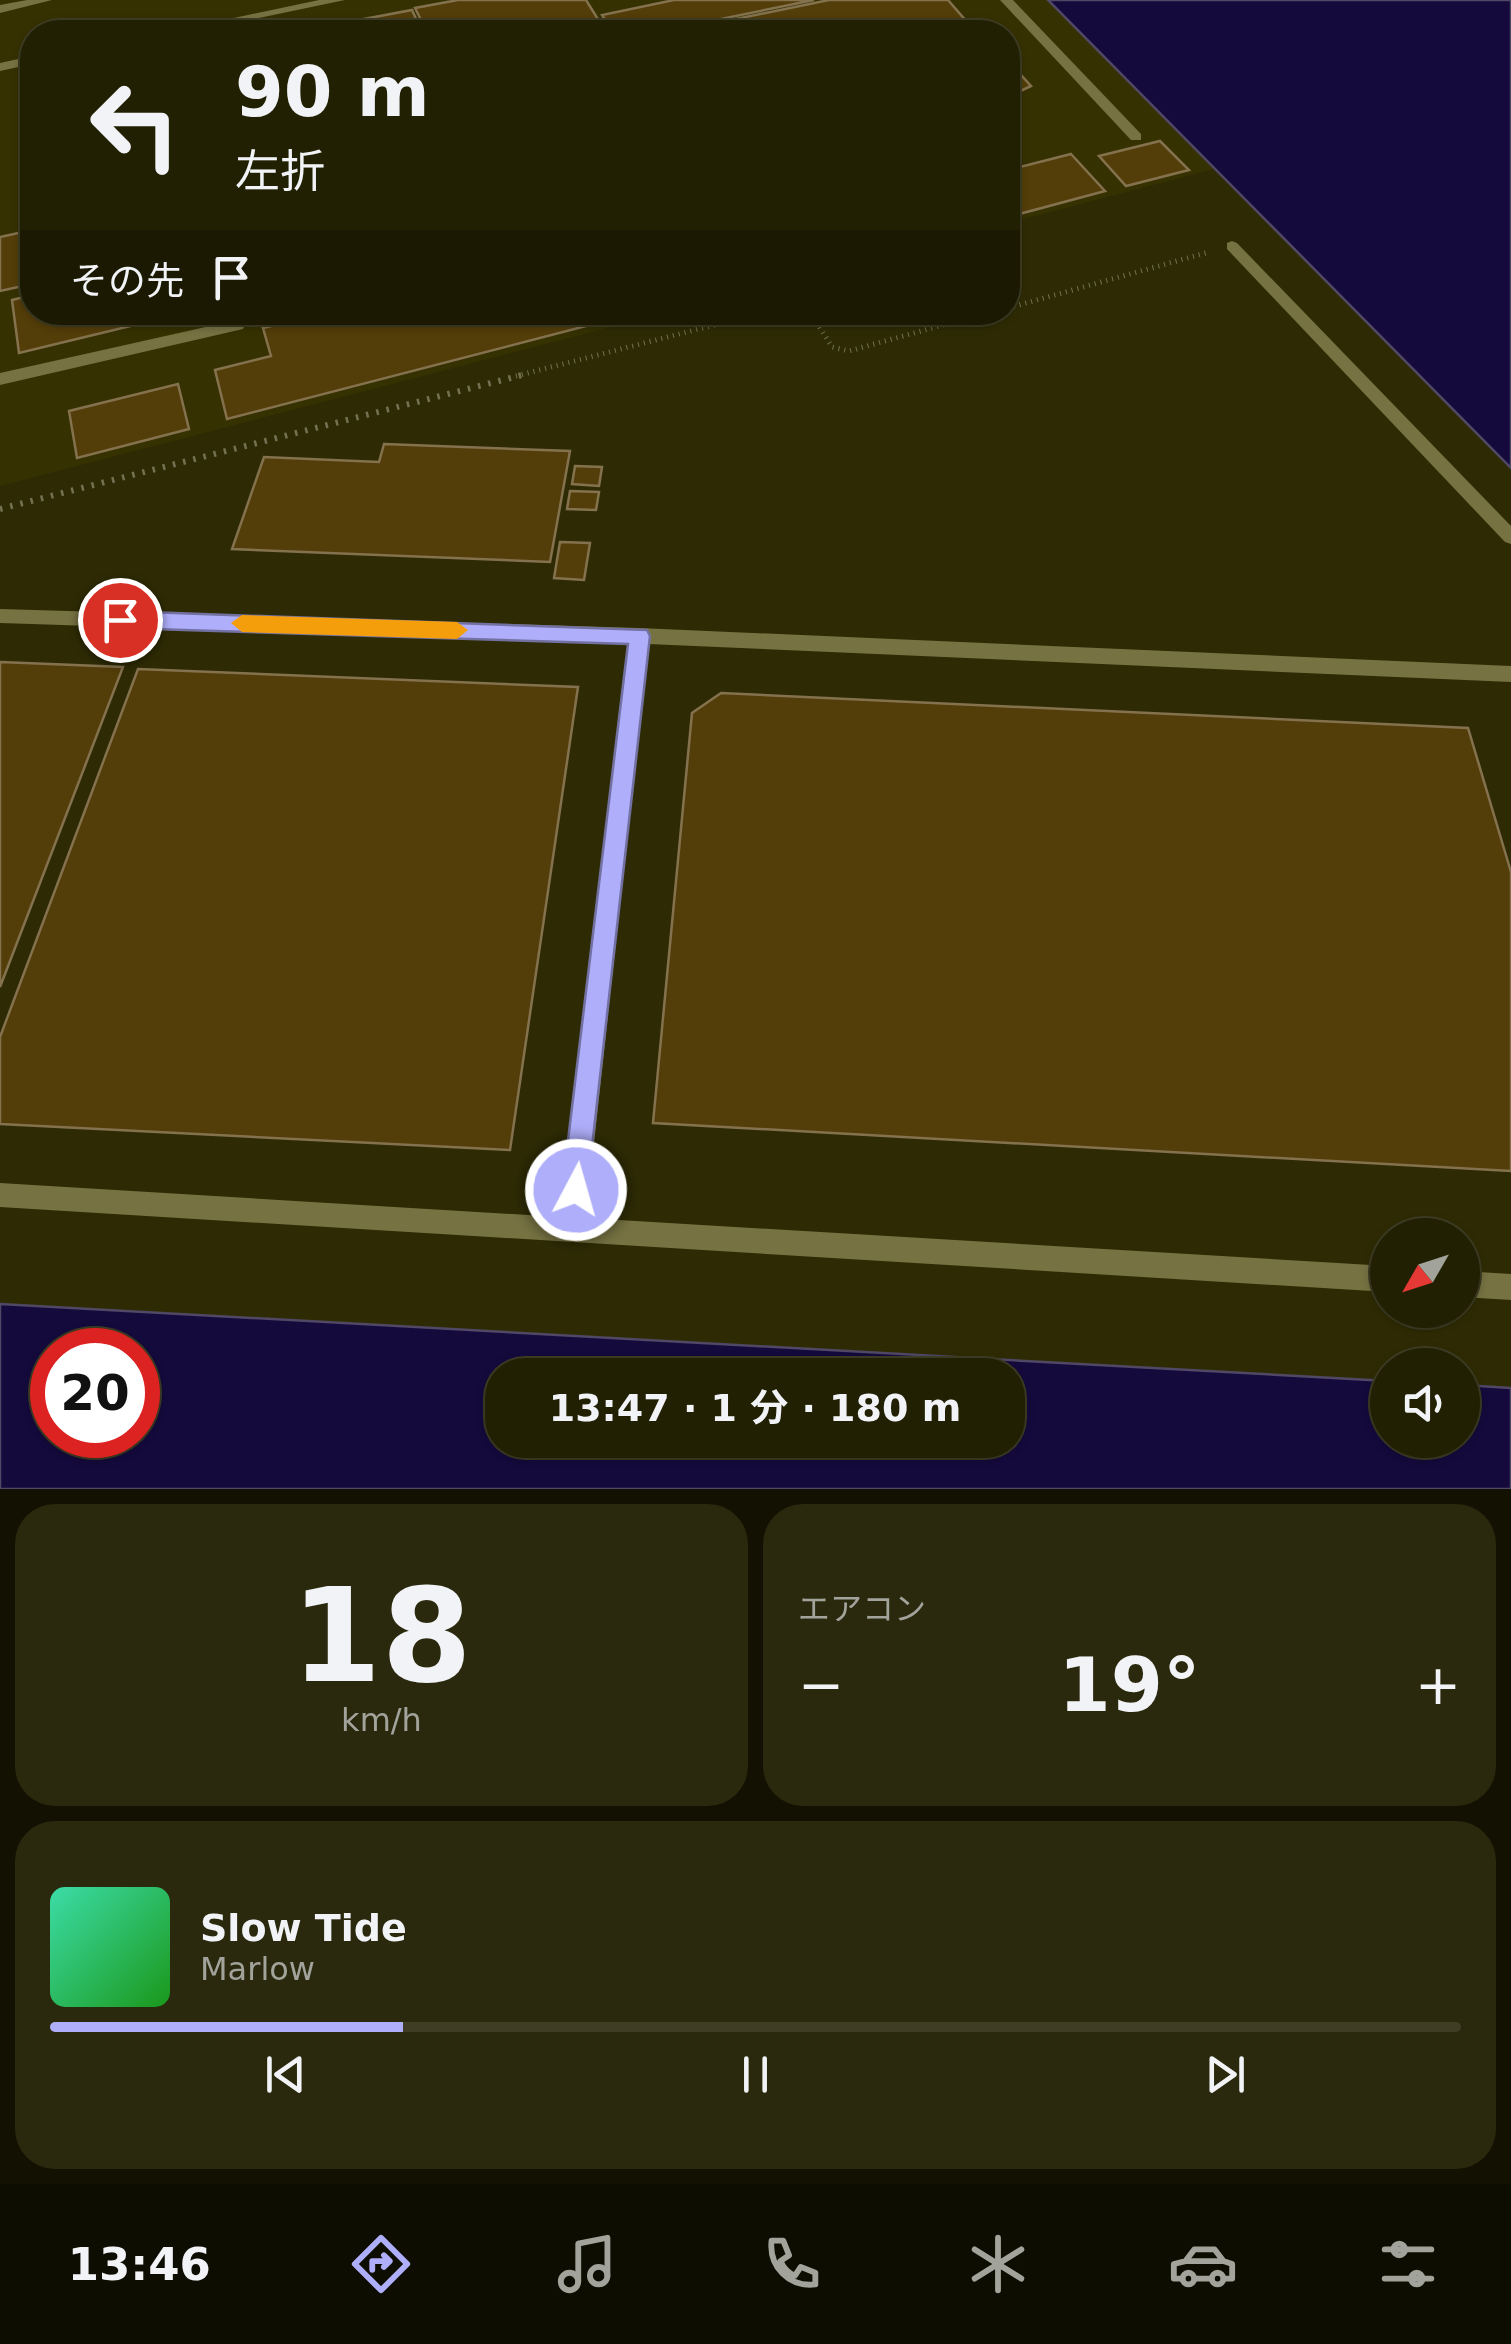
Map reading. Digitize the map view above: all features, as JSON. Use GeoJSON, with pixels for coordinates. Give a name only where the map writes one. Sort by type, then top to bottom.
{"type":"FeatureCollection","features":[{"type":"Feature","properties":{"kind":"lane"},"geometry":{"type":"LineString","coordinates":[[0,8],[46,0]]}},
{"type":"Feature","properties":{"kind":"lane"},"geometry":{"type":"LineString","coordinates":[[236,20],[339,0]]}},
{"type":"Feature","properties":{"kind":"lane"},"geometry":{"type":"LineString","coordinates":[[1006,0],[1136,137]]}},
{"type":"Feature","properties":{"kind":"lane"},"geometry":{"type":"LineString","coordinates":[[1232,246],[1511,537]]}},
{"type":"Feature","properties":{"kind":"lane"},"geometry":{"type":"LineString","coordinates":[[0,380],[237,325]]}},
{"type":"Feature","properties":{"kind":"lane"},"geometry":{"type":"LineString","coordinates":[[0,616],[640,636],[1511,674]]}},
{"type":"Feature","properties":{"kind":"lane"},"geometry":{"type":"LineString","coordinates":[[572,1230],[640,636]]}},
{"type":"Feature","properties":{"kind":"lane"},"geometry":{"type":"LineString","coordinates":[[0,1195],[1370,1278]]}},
{"type":"Feature","properties":{"kind":"lane"},"geometry":{"type":"LineString","coordinates":[[1480,1285],[1511,1287]]}},
{"type":"Feature","properties":{"kind":"path"},"geometry":{"type":"LineString","coordinates":[[1020,305],[1232,246]]}},
{"type":"Feature","properties":{"kind":"path"},"geometry":{"type":"LineString","coordinates":[[0,509],[714,325]]}},
{"type":"Feature","properties":{"kind":"path"},"geometry":{"type":"LineString","coordinates":[[818,325],[832,347],[850,351],[943,325]]}},
{"type":"Feature","properties":{"kind":"shaded area"},"geometry":{"type":"Polygon","coordinates":[[[0,0],[1048,0],[1214,169],[1020,220],[1020,20],[20,20],[20,325],[619,325],[0,486],[0,0]]]}},
{"type":"Feature","properties":{"kind":"shaded area"},"geometry":{"type":"Polygon","coordinates":[[[1048,0],[1511,0],[1511,468],[1048,0]]]}},
{"type":"Feature","properties":{"kind":"shaded area"},"geometry":{"type":"Polygon","coordinates":[[[0,1304],[973,1358],[485,1358],[485,1458],[1025,1458],[1025,1361],[1370,1380],[1370,1458],[1480,1458],[1480,1386],[1511,1388],[1511,1489],[0,1489],[0,1304]]]}},
{"type":"Feature","properties":{"kind":"building"},"geometry":{"type":"Polygon","coordinates":[[[458,0],[586,0],[598,20],[421,20],[415,8],[458,0]]]}},
{"type":"Feature","properties":{"kind":"building"},"geometry":{"type":"Polygon","coordinates":[[[674,0],[814,0],[716,20],[605,20],[602,15],[674,0]]]}},
{"type":"Feature","properties":{"kind":"building"},"geometry":{"type":"Polygon","coordinates":[[[829,0],[948,0],[965,20],[731,20],[829,0]]]}},
{"type":"Feature","properties":{"kind":"building"},"geometry":{"type":"Polygon","coordinates":[[[412,10],[417,20],[359,20],[412,10]]]}},
{"type":"Feature","properties":{"kind":"building"},"geometry":{"type":"Polygon","coordinates":[[[1020,74],[1031,86],[1020,91],[1020,74]]]}},
{"type":"Feature","properties":{"kind":"building"},"geometry":{"type":"Polygon","coordinates":[[[1160,141],[1189,170],[1126,186],[1099,156],[1160,141]]]}},
{"type":"Feature","properties":{"kind":"building"},"geometry":{"type":"Polygon","coordinates":[[[1071,154],[1105,191],[1020,214],[1020,167],[1071,154]]]}},
{"type":"Feature","properties":{"kind":"building"},"geometry":{"type":"Polygon","coordinates":[[[20,233],[20,287],[0,291],[0,237],[20,233]]]}},
{"type":"Feature","properties":{"kind":"building"},"geometry":{"type":"Polygon","coordinates":[[[20,298],[20,325],[135,325],[19,353],[12,300],[20,298]]]}},
{"type":"Feature","properties":{"kind":"building"},"geometry":{"type":"Polygon","coordinates":[[[590,325],[227,419],[215,370],[271,356],[263,328],[590,325]]]}},
{"type":"Feature","properties":{"kind":"building"},"geometry":{"type":"Polygon","coordinates":[[[178,384],[189,429],[77,458],[69,411],[178,384]]]}},
{"type":"Feature","properties":{"kind":"building"},"geometry":{"type":"Polygon","coordinates":[[[384,444],[570,451],[550,562],[232,549],[264,457],[379,462],[384,444]]]}},
{"type":"Feature","properties":{"kind":"building"},"geometry":{"type":"Polygon","coordinates":[[[575,466],[602,467],[599,486],[572,484],[575,466]]]}},
{"type":"Feature","properties":{"kind":"building"},"geometry":{"type":"Polygon","coordinates":[[[570,491],[599,492],[596,510],[567,509],[570,491]]]}},
{"type":"Feature","properties":{"kind":"building"},"geometry":{"type":"Polygon","coordinates":[[[560,542],[590,543],[584,580],[554,578],[560,542]]]}},
{"type":"Feature","properties":{"kind":"building"},"geometry":{"type":"Polygon","coordinates":[[[0,662],[123,667],[0,987],[0,662]]]}},
{"type":"Feature","properties":{"kind":"building"},"geometry":{"type":"Polygon","coordinates":[[[138,669],[578,687],[510,1150],[0,1124],[0,1037],[138,669]]]}},
{"type":"Feature","properties":{"kind":"building"},"geometry":{"type":"Polygon","coordinates":[[[721,693],[1468,728],[1511,872],[1511,1171],[653,1123],[692,713],[721,693]]]}},
{"type":"Feature","properties":{"kind":"slow traffic"},"geometry":{"type":"LineString","coordinates":[[242,623],[457,630]]}},
{"type":"Feature","properties":{"kind":"route"},"geometry":{"type":"LineString","coordinates":[[120,620],[640,636],[576,1190]]}}]}
